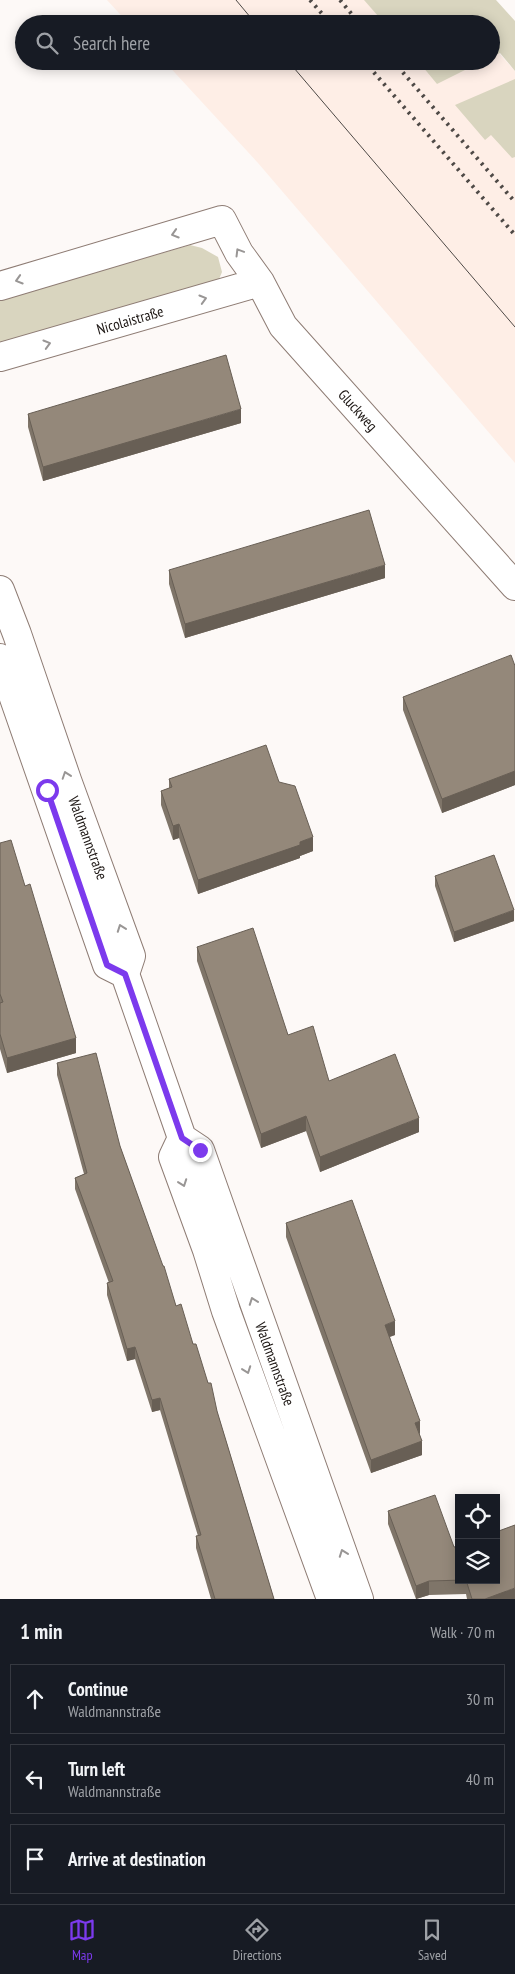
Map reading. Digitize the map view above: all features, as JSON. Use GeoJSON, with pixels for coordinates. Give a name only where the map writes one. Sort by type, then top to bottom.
{"type":"FeatureCollection","features":[{"type":"Feature","properties":{"kind":"street","name":"Gluckweg"},"geometry":{"type":"LineString","coordinates":[[0,286],[222,220],[239,253],[260,282],[283,326],[515,586]]}},
{"type":"Feature","properties":{"kind":"street","name":"Nicolaistraße"},"geometry":{"type":"LineString","coordinates":[[0,357],[260,282]]}},
{"type":"Feature","properties":{"kind":"street","name":"Waldmannstraße"},"geometry":{"type":"LineString","coordinates":[[0,590],[18,634],[29,705],[107,965],[125,974],[182,1138],[200,1150],[359,1599]]}},
{"type":"Feature","properties":{"kind":"street","name":"Waldmannstraße"},"geometry":{"type":"LineString","coordinates":[[0,658],[29,705]]}},
{"type":"Feature","properties":{"kind":"street","name":"Waldmannstraße"},"geometry":{"type":"LineString","coordinates":[[182,1138],[173,1157],[207,1250],[226,1310],[331,1599]]}},
{"type":"Feature","properties":{"kind":"shaded area"},"geometry":{"type":"Polygon","coordinates":[[[107,0],[453,0],[466,15],[121,15],[107,0]]]}},
{"type":"Feature","properties":{"kind":"shaded area"},"geometry":{"type":"Polygon","coordinates":[[[364,0],[496,0],[515,21],[515,71],[500,53],[500,15],[377,15],[364,0]]]}},
{"type":"Feature","properties":{"kind":"shaded area"},"geometry":{"type":"Polygon","coordinates":[[[500,54],[515,71],[515,463],[258,163],[172,70],[500,70],[500,54]]]}},
{"type":"Feature","properties":{"kind":"shaded area"},"geometry":{"type":"Polygon","coordinates":[[[425,70],[465,70],[437,84],[425,70]]]}},
{"type":"Feature","properties":{"kind":"shaded area"},"geometry":{"type":"Polygon","coordinates":[[[515,79],[515,157],[512,158],[491,135],[485,140],[455,105],[515,79]]]}},
{"type":"Feature","properties":{"kind":"shaded area"},"geometry":{"type":"Polygon","coordinates":[[[190,245],[202,248],[218,257],[222,272],[217,284],[0,346],[0,300],[190,245]]]}},
{"type":"Feature","properties":{"kind":"building"},"geometry":{"type":"Polygon","coordinates":[[[226,355],[241,409],[43,467],[28,414],[226,355]]]}},
{"type":"Feature","properties":{"kind":"building"},"geometry":{"type":"Polygon","coordinates":[[[369,510],[385,565],[185,624],[169,570],[369,510]]]}},
{"type":"Feature","properties":{"kind":"building"},"geometry":{"type":"Polygon","coordinates":[[[511,655],[515,666],[515,771],[442,799],[403,697],[511,655]]]}},
{"type":"Feature","properties":{"kind":"building"},"geometry":{"type":"Polygon","coordinates":[[[266,745],[279,782],[295,786],[313,837],[300,842],[300,845],[198,880],[179,824],[173,826],[161,791],[172,787],[169,779],[266,745]]]}},
{"type":"Feature","properties":{"kind":"building"},"geometry":{"type":"Polygon","coordinates":[[[11,840],[25,886],[30,884],[76,1038],[7,1058],[0,1034],[0,1003],[3,1002],[0,994],[0,843],[11,840]]]}},
{"type":"Feature","properties":{"kind":"building"},"geometry":{"type":"Polygon","coordinates":[[[494,855],[514,910],[454,932],[435,876],[494,855]]]}},
{"type":"Feature","properties":{"kind":"building"},"geometry":{"type":"Polygon","coordinates":[[[253,928],[288,1035],[313,1026],[329,1081],[395,1054],[419,1118],[320,1157],[306,1116],[261,1134],[197,947],[253,928]]]}},
{"type":"Feature","properties":{"kind":"building"},"geometry":{"type":"Polygon","coordinates":[[[96,1053],[120,1146],[164,1266],[176,1306],[181,1304],[193,1344],[196,1344],[208,1383],[211,1383],[217,1411],[274,1599],[215,1599],[196,1536],[201,1535],[160,1398],[152,1400],[135,1347],[127,1349],[107,1283],[113,1281],[75,1178],[87,1173],[57,1063],[96,1053]]]}},
{"type":"Feature","properties":{"kind":"building"},"geometry":{"type":"Polygon","coordinates":[[[352,1200],[395,1321],[385,1325],[420,1421],[415,1423],[422,1441],[371,1460],[286,1223],[352,1200]]]}},
{"type":"Feature","properties":{"kind":"building"},"geometry":{"type":"Polygon","coordinates":[[[435,1495],[455,1547],[455,1580],[429,1581],[416,1586],[388,1511],[435,1495]]]}},
{"type":"Feature","properties":{"kind":"building"},"geometry":{"type":"Polygon","coordinates":[[[515,1525],[515,1588],[485,1599],[472,1599],[467,1584],[500,1584],[500,1531],[515,1525]]]}},
{"type":"Feature","properties":{"kind":"tram line"},"geometry":{"type":"LineString","coordinates":[[236,0],[248,15]]}},
{"type":"Feature","properties":{"kind":"tram line"},"geometry":{"type":"LineString","coordinates":[[296,70],[515,327]]}},
{"type":"Feature","properties":{"kind":"railway"},"geometry":{"type":"LineString","coordinates":[[310,0],[323,15]]}},
{"type":"Feature","properties":{"kind":"railway"},"geometry":{"type":"LineString","coordinates":[[340,0],[352,15]]}},
{"type":"Feature","properties":{"kind":"railway"},"geometry":{"type":"LineString","coordinates":[[372,70],[515,235]]}},
{"type":"Feature","properties":{"kind":"railway"},"geometry":{"type":"LineString","coordinates":[[401,70],[515,202]]}},
{"type":"Feature","properties":{"kind":"route"},"geometry":{"type":"LineString","coordinates":[[47,790],[107,965],[125,974],[182,1138],[200,1150]]}}]}
